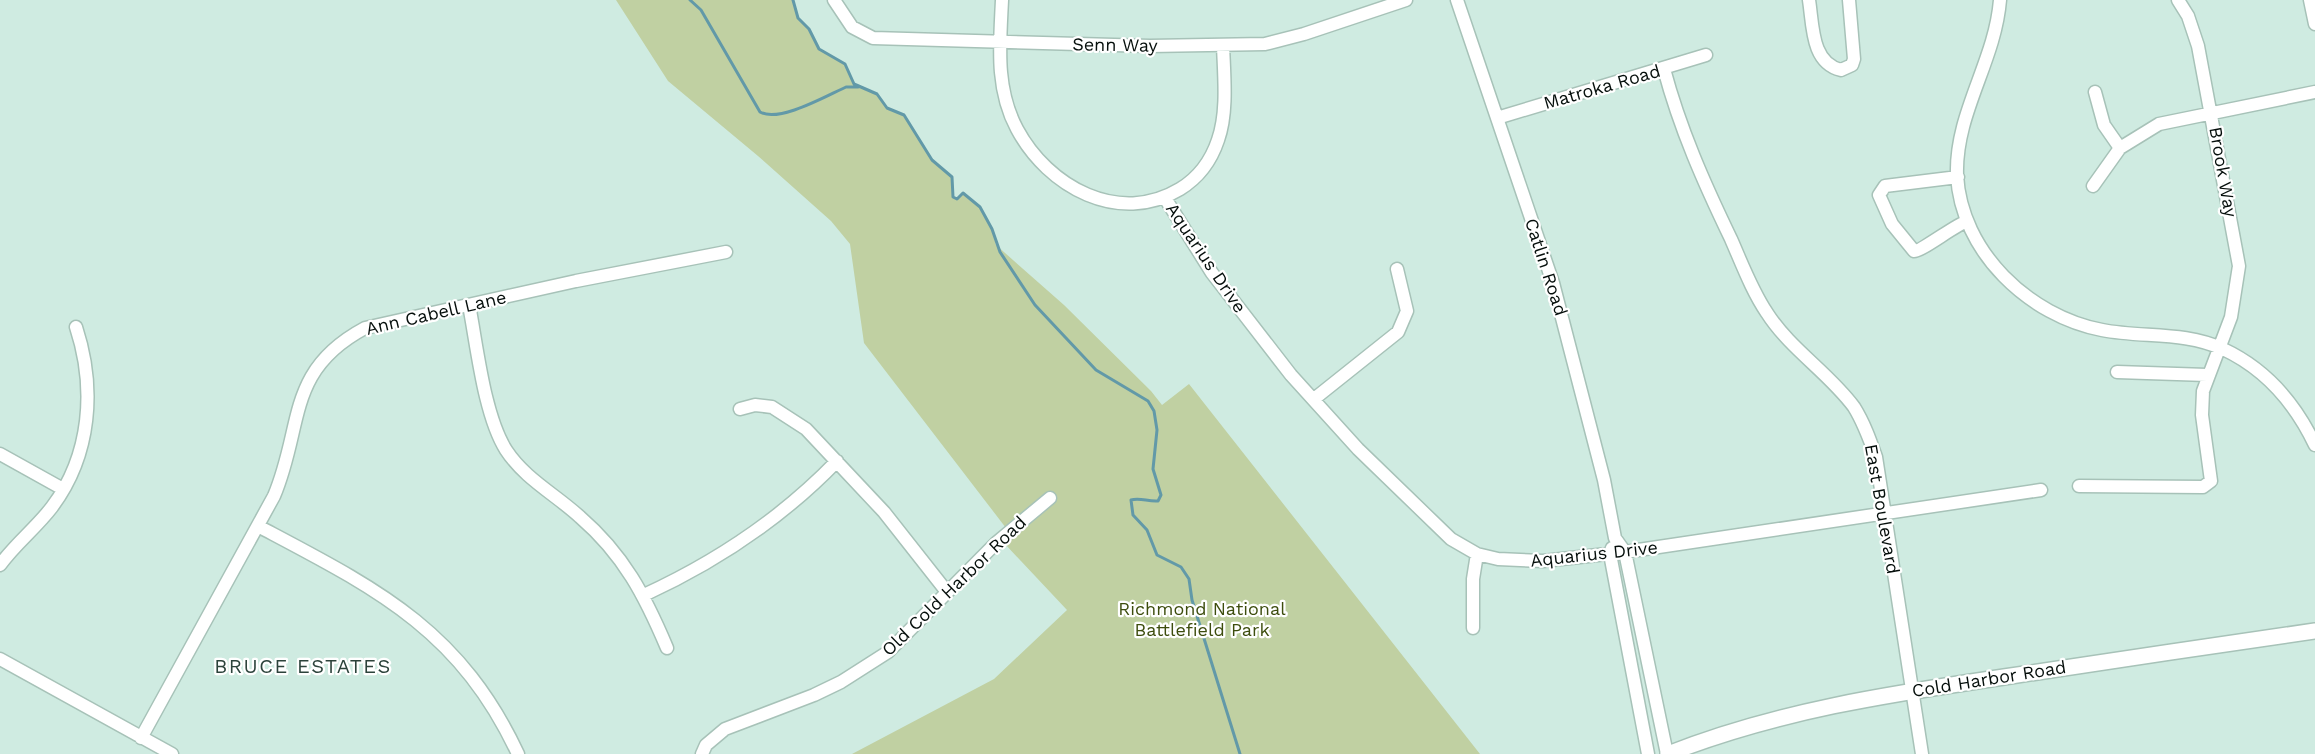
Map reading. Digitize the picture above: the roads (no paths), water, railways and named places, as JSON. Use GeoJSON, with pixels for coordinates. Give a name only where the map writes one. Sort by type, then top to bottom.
{"type":"FeatureCollection","features":[{"type":"Feature","properties":{"kind":"main road","name":"Cold Harbor Road"},"geometry":{"type":"LineString","coordinates":[[1667,754],[1764,721],[1913,690],[2315,631]]}},
{"type":"Feature","properties":{"kind":"street","name":"Senn Way"},"geometry":{"type":"LineString","coordinates":[[834,0],[852,27],[866,36],[1223,45],[1285,40],[1406,0]]}},
{"type":"Feature","properties":{"kind":"street"},"geometry":{"type":"LineString","coordinates":[[1002,0],[1001,78],[1010,113],[1028,147],[1050,171],[1082,192],[1116,204],[1143,204],[1165,198],[1196,177],[1207,164],[1217,145],[1222,124],[1223,45]]}},
{"type":"Feature","properties":{"kind":"street","name":"Catlin Road"},"geometry":{"type":"LineString","coordinates":[[1457,0],[1562,313],[1602,469],[1615,538],[1625,552],[1667,754]]}},
{"type":"Feature","properties":{"kind":"street"},"geometry":{"type":"LineString","coordinates":[[1813,0],[1818,52],[1827,64],[1841,70],[1852,65],[1854,58],[1849,0]]}},
{"type":"Feature","properties":{"kind":"street"},"geometry":{"type":"LineString","coordinates":[[2000,0],[1996,34],[1963,121],[1958,148],[1958,177],[1967,221],[1977,242],[1997,269],[2027,296],[2059,315],[2101,330],[2182,336],[2221,348],[2254,367],[2270,380],[2297,411],[2315,445]]}},
{"type":"Feature","properties":{"kind":"street","name":"Brook Way"},"geometry":{"type":"LineString","coordinates":[[2178,0],[2195,32],[2212,112],[2239,266],[2231,317],[2221,348],[2207,375]]}},
{"type":"Feature","properties":{"kind":"street"},"geometry":{"type":"LineString","coordinates":[[2310,0],[2315,24]]}},
{"type":"Feature","properties":{"kind":"street","name":"Matroka Road"},"geometry":{"type":"LineString","coordinates":[[1497,118],[1706,55]]}},
{"type":"Feature","properties":{"kind":"street","name":"East Boulevard"},"geometry":{"type":"LineString","coordinates":[[1664,69],[1679,122],[1699,172],[1766,313],[1794,346],[1843,394],[1863,422],[1876,458],[1922,754]]}},
{"type":"Feature","properties":{"kind":"street"},"geometry":{"type":"LineString","coordinates":[[2095,92],[2104,125],[2120,148]]}},
{"type":"Feature","properties":{"kind":"street"},"geometry":{"type":"LineString","coordinates":[[2093,186],[2120,148],[2159,124],[2315,92]]}},
{"type":"Feature","properties":{"kind":"street"},"geometry":{"type":"LineString","coordinates":[[1958,177],[1885,186],[1881,188],[1879,195],[1892,225],[1914,251],[1922,250],[1946,231],[1967,221]]}},
{"type":"Feature","properties":{"kind":"street","name":"Aquarius Drive"},"geometry":{"type":"LineString","coordinates":[[1165,198],[1212,273],[1291,375],[1358,449],[1451,539],[1477,554],[1520,561],[1610,554],[2041,490]]}},
{"type":"Feature","properties":{"kind":"street","name":"Ann Cabell Lane"},"geometry":{"type":"LineString","coordinates":[[141,738],[258,526],[286,463],[299,400],[305,385],[323,358],[348,337],[365,328],[469,304],[726,252]]}},
{"type":"Feature","properties":{"kind":"street"},"geometry":{"type":"LineString","coordinates":[[1314,399],[1398,332],[1407,311],[1397,269]]}},
{"type":"Feature","properties":{"kind":"street"},"geometry":{"type":"LineString","coordinates":[[469,304],[494,422],[505,448],[524,472],[566,504],[620,558],[644,595],[667,648]]}},
{"type":"Feature","properties":{"kind":"street"},"geometry":{"type":"LineString","coordinates":[[0,565],[42,519],[63,489],[78,457],[87,422],[86,376],[76,327]]}},
{"type":"Feature","properties":{"kind":"street"},"geometry":{"type":"LineString","coordinates":[[2079,486],[2203,487],[2208,484],[2212,476],[2202,415],[2207,375],[2117,372]]}},
{"type":"Feature","properties":{"kind":"street"},"geometry":{"type":"LineString","coordinates":[[740,409],[755,405],[777,409],[806,429],[884,512],[947,592]]}},
{"type":"Feature","properties":{"kind":"street"},"geometry":{"type":"LineString","coordinates":[[0,454],[63,489]]}},
{"type":"Feature","properties":{"kind":"street"},"geometry":{"type":"LineString","coordinates":[[644,595],[682,578],[748,538],[797,500],[837,461]]}},
{"type":"Feature","properties":{"kind":"street","name":"Old Cold Harbor Road"},"geometry":{"type":"LineString","coordinates":[[702,754],[706,745],[725,729],[814,695],[865,668],[900,641],[996,543],[1050,498]]}},
{"type":"Feature","properties":{"kind":"street"},"geometry":{"type":"LineString","coordinates":[[258,526],[381,594],[432,632],[461,663],[493,705],[518,754]]}},
{"type":"Feature","properties":{"kind":"street","name":"Catlin Road"},"geometry":{"type":"LineString","coordinates":[[1615,538],[1610,554],[1648,754]]}},
{"type":"Feature","properties":{"kind":"street"},"geometry":{"type":"LineString","coordinates":[[1473,628],[1473,579],[1477,554]]}},
{"type":"Feature","properties":{"kind":"street"},"geometry":{"type":"LineString","coordinates":[[0,659],[172,754]]}},
{"type":"Feature","properties":{"kind":"waterway"},"geometry":{"type":"LineString","coordinates":[[690,0],[701,10],[760,112],[779,114],[815,102],[846,87],[858,87]]}},
{"type":"Feature","properties":{"kind":"waterway"},"geometry":{"type":"LineString","coordinates":[[793,0],[798,18],[809,29],[819,49],[845,64],[854,84],[877,94],[887,108],[904,115],[932,160],[952,177],[953,197],[957,199],[963,193],[980,207],[992,229],[1000,252],[1035,305],[1096,370],[1148,401],[1154,411],[1157,430],[1153,469],[1161,495],[1158,501],[1131,500],[1133,515],[1147,530],[1157,555],[1181,567],[1189,579],[1192,600],[1240,754]]}},
{"type":"Feature","properties":{"kind":"district","name":"BRUCE ESTATES"},"geometry":{"type":"Point","coordinates":[303,666]}},
{"type":"Feature","properties":{"kind":"park label","name":"Richmond National Battlefield Park"},"geometry":{"type":"Point","coordinates":[1202,619]}}]}
